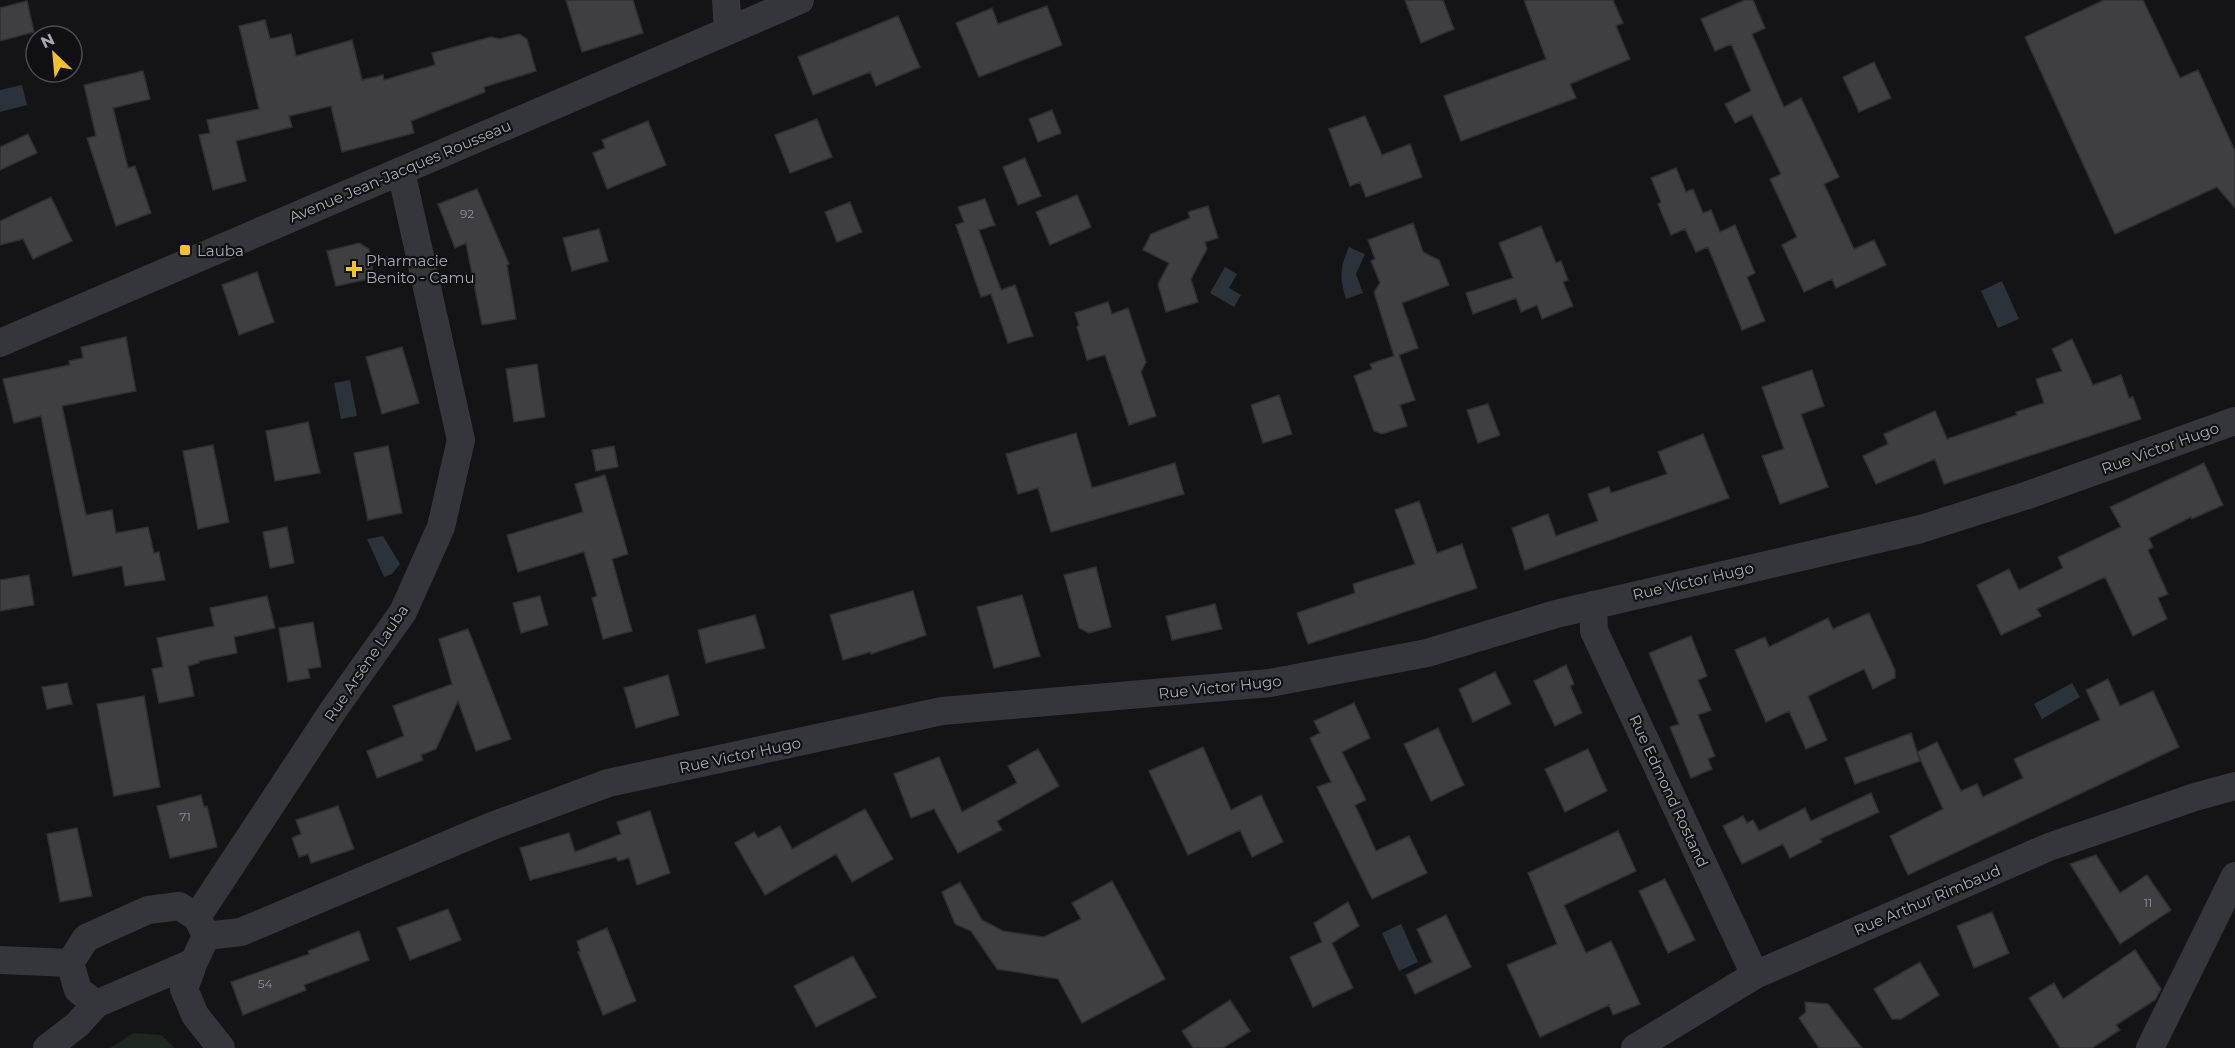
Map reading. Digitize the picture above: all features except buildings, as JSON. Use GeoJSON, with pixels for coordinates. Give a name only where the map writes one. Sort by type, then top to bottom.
{"type":"FeatureCollection","features":[{"type":"Feature","properties":{"kind":"street"},"geometry":{"type":"LineString","coordinates":[[726,0],[728,30]]}},
{"type":"Feature","properties":{"kind":"street","name":"Avenue Jean-Jacques Rousseau"},"geometry":{"type":"LineString","coordinates":[[0,343],[800,0]]}},
{"type":"Feature","properties":{"kind":"street","name":"Rue Arsène Lauba"},"geometry":{"type":"LineString","coordinates":[[221,1048],[195,1015],[184,989],[194,962],[202,926],[334,709],[404,612],[441,527],[461,440],[401,171]]}},
{"type":"Feature","properties":{"kind":"street","name":"Rue Victor Hugo"},"geometry":{"type":"LineString","coordinates":[[202,926],[241,932],[492,825],[608,783],[942,711],[1270,684],[1427,653],[1593,605],[1921,529],[2028,495],[2235,421]]}},
{"type":"Feature","properties":{"kind":"street","name":"Rue Edmond Rostand"},"geometry":{"type":"LineString","coordinates":[[1593,605],[1594,631],[1755,975]]}},
{"type":"Feature","properties":{"kind":"street","name":"Rue Arthur Rimbaud"},"geometry":{"type":"LineString","coordinates":[[1635,1048],[1755,975],[2049,848],[2195,797],[2235,786]]}},
{"type":"Feature","properties":{"kind":"street"},"geometry":{"type":"LineString","coordinates":[[2150,1048],[2235,876]]}},
{"type":"Feature","properties":{"kind":"street"},"geometry":{"type":"LineString","coordinates":[[96,1004],[78,990],[70,963],[86,938],[148,910],[179,906],[202,926]]}},
{"type":"Feature","properties":{"kind":"street"},"geometry":{"type":"LineString","coordinates":[[0,960],[70,963]]}},
{"type":"Feature","properties":{"kind":"street"},"geometry":{"type":"LineString","coordinates":[[47,1048],[77,1025],[96,1004],[194,962]]}},
{"type":"Feature","properties":{"kind":"shaded area"},"geometry":{"type":"Polygon","coordinates":[[[22,85],[27,105],[0,112],[0,90],[22,85]]]}},
{"type":"Feature","properties":{"kind":"shaded area"},"geometry":{"type":"Polygon","coordinates":[[[1349,247],[1365,254],[1356,274],[1363,293],[1346,299],[1342,285],[1342,273],[1349,247]]]}},
{"type":"Feature","properties":{"kind":"shaded area"},"geometry":{"type":"Polygon","coordinates":[[[1225,267],[1237,274],[1229,288],[1241,295],[1234,307],[1210,293],[1225,267]]]}},
{"type":"Feature","properties":{"kind":"shaded area"},"geometry":{"type":"Polygon","coordinates":[[[2002,281],[2019,319],[1998,328],[1981,291],[2002,281]]]}},
{"type":"Feature","properties":{"kind":"shaded area"},"geometry":{"type":"Polygon","coordinates":[[[350,380],[357,416],[341,419],[334,383],[350,380]]]}},
{"type":"Feature","properties":{"kind":"shaded area"},"geometry":{"type":"Polygon","coordinates":[[[383,536],[400,564],[392,574],[384,577],[367,539],[383,536]]]}},
{"type":"Feature","properties":{"kind":"shaded area"},"geometry":{"type":"Polygon","coordinates":[[[2072,683],[2080,697],[2042,719],[2034,704],[2072,683]]]}},
{"type":"Feature","properties":{"kind":"shaded area"},"geometry":{"type":"Polygon","coordinates":[[[1401,924],[1418,962],[1399,971],[1382,933],[1401,924]]]}},
{"type":"Feature","properties":{"kind":"shaded area"},"geometry":{"type":"Polygon","coordinates":[[[134,1033],[161,1035],[175,1048],[110,1048],[134,1033]]]}},
{"type":"Feature","properties":{"kind":"place","name":"Lauba"},"geometry":{"type":"Point","coordinates":[185,250]}},
{"type":"Feature","properties":{"kind":"place","name":"Pharmacie Benito - Camu"},"geometry":{"type":"Point","coordinates":[354,269]}}]}
